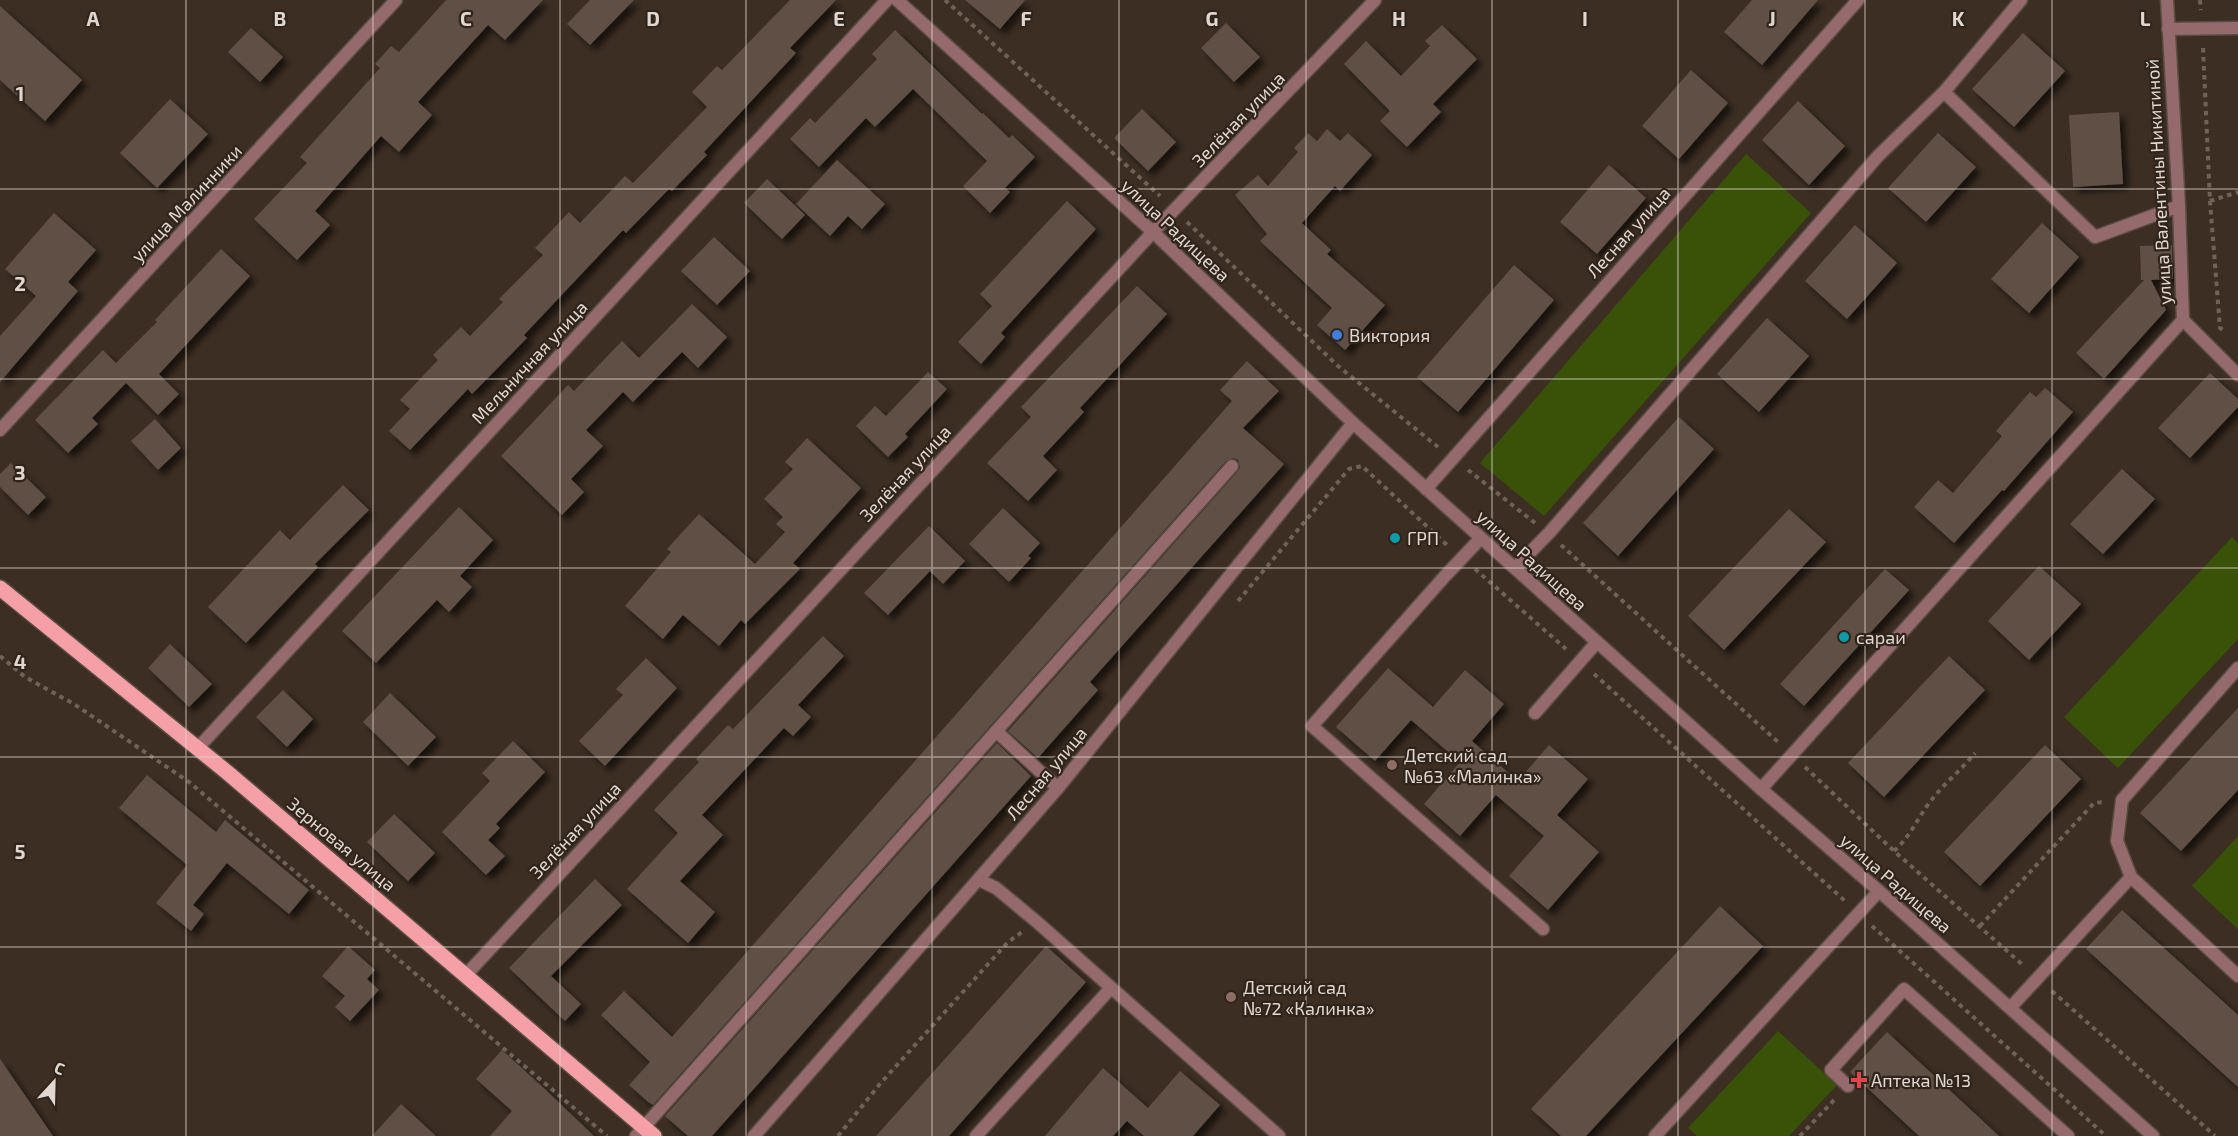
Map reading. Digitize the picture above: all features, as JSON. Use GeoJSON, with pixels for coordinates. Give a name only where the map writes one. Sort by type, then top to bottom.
{"type":"FeatureCollection","features":[{"type":"Feature","properties":{"kind":"main road","name":"Зерновая улица"},"geometry":{"type":"LineString","coordinates":[[0,588],[197,749],[466,975],[645,1133]]}},
{"type":"Feature","properties":{"kind":"street","name":"улица Малинники"},"geometry":{"type":"LineString","coordinates":[[0,430],[396,0]]}},
{"type":"Feature","properties":{"kind":"street","name":"Мельничная улица"},"geometry":{"type":"LineString","coordinates":[[197,749],[887,0]]}},
{"type":"Feature","properties":{"kind":"street","name":"улица Радищева"},"geometry":{"type":"LineString","coordinates":[[897,0],[1153,232],[1353,423],[2153,1136]]}},
{"type":"Feature","properties":{"kind":"street","name":"Зелёная улица"},"geometry":{"type":"LineString","coordinates":[[466,975],[1153,232],[1375,0]]}},
{"type":"Feature","properties":{"kind":"street","name":"Лесная улица"},"geometry":{"type":"LineString","coordinates":[[1426,489],[1858,0]]}},
{"type":"Feature","properties":{"kind":"street"},"geometry":{"type":"LineString","coordinates":[[1515,568],[1549,533],[1878,156],[1944,92],[2021,0]]}},
{"type":"Feature","properties":{"kind":"street","name":"улица Валентины Никитиной"},"geometry":{"type":"LineString","coordinates":[[2167,0],[2183,320],[2238,375]]}},
{"type":"Feature","properties":{"kind":"street"},"geometry":{"type":"LineString","coordinates":[[2168,29],[2238,28]]}},
{"type":"Feature","properties":{"kind":"street"},"geometry":{"type":"LineString","coordinates":[[1944,92],[2095,237],[2179,206]]}},
{"type":"Feature","properties":{"kind":"street"},"geometry":{"type":"LineString","coordinates":[[1761,789],[2183,320]]}},
{"type":"Feature","properties":{"kind":"street","name":"Лесная улица"},"geometry":{"type":"LineString","coordinates":[[754,1136],[1058,788],[1353,423]]}},
{"type":"Feature","properties":{"kind":"street"},"geometry":{"type":"LineString","coordinates":[[645,1133],[996,731],[1232,466]]}},
{"type":"Feature","properties":{"kind":"street"},"geometry":{"type":"LineString","coordinates":[[1481,538],[1312,726],[1543,929]]}},
{"type":"Feature","properties":{"kind":"street"},"geometry":{"type":"LineString","coordinates":[[1535,713],[1597,642]]}},
{"type":"Feature","properties":{"kind":"street"},"geometry":{"type":"LineString","coordinates":[[2238,668],[2122,800],[2117,841],[2130,877],[2238,975]]}},
{"type":"Feature","properties":{"kind":"street"},"geometry":{"type":"LineString","coordinates":[[996,731],[1058,788]]}},
{"type":"Feature","properties":{"kind":"street"},"geometry":{"type":"LineString","coordinates":[[2010,1008],[2130,877]]}},
{"type":"Feature","properties":{"kind":"street"},"geometry":{"type":"LineString","coordinates":[[979,880],[996,888],[1037,922],[1279,1136]]}},
{"type":"Feature","properties":{"kind":"street"},"geometry":{"type":"LineString","coordinates":[[1655,1136],[1879,891]]}},
{"type":"Feature","properties":{"kind":"street"},"geometry":{"type":"LineString","coordinates":[[976,1136],[1111,987]]}},
{"type":"Feature","properties":{"kind":"street"},"geometry":{"type":"LineString","coordinates":[[1848,1086],[1831,1070],[1904,989],[2068,1136]]}},
{"type":"Feature","properties":{"kind":"path"},"geometry":{"type":"LineString","coordinates":[[945,0],[1175,210],[1338,366],[1549,533],[1894,850],[2215,1136]]}},
{"type":"Feature","properties":{"kind":"path"},"geometry":{"type":"LineString","coordinates":[[2200,0],[2210,201],[2220,328],[2226,334]]}},
{"type":"Feature","properties":{"kind":"path"},"geometry":{"type":"LineString","coordinates":[[2210,201],[2238,192]]}},
{"type":"Feature","properties":{"kind":"path"},"geometry":{"type":"LineString","coordinates":[[0,656],[25,677],[74,704],[189,782],[607,1136]]}},
{"type":"Feature","properties":{"kind":"path"},"geometry":{"type":"LineString","coordinates":[[1894,850],[1907,839],[1933,797],[1960,772],[1975,753]]}},
{"type":"Feature","properties":{"kind":"path"},"geometry":{"type":"LineString","coordinates":[[1980,926],[2094,803],[2122,800]]}},
{"type":"Feature","properties":{"kind":"path"},"geometry":{"type":"LineString","coordinates":[[837,1136],[879,1084],[1008,942],[1037,922]]}},
{"type":"Feature","properties":{"kind":"path"},"geometry":{"type":"LineString","coordinates":[[1904,989],[1940,946]]}},
{"type":"Feature","properties":{"kind":"path"},"geometry":{"type":"LineString","coordinates":[[1800,1136],[1848,1086]]}},
{"type":"Feature","properties":{"kind":"green space"},"geometry":{"type":"Polygon","coordinates":[[[1746,154],[1811,213],[1544,516],[1480,463],[1746,154]]]}},
{"type":"Feature","properties":{"kind":"green space"},"geometry":{"type":"Polygon","coordinates":[[[2232,537],[2238,543],[2238,639],[2118,768],[2064,717],[2232,537]]]}},
{"type":"Feature","properties":{"kind":"green space"},"geometry":{"type":"Polygon","coordinates":[[[2238,836],[2238,929],[2192,886],[2238,836]]]}},
{"type":"Feature","properties":{"kind":"green space"},"geometry":{"type":"Polygon","coordinates":[[[1778,1031],[1837,1085],[1789,1136],[1697,1136],[1688,1128],[1778,1031]]]}},
{"type":"Feature","properties":{"kind":"building"},"geometry":{"type":"Polygon","coordinates":[[[446,0],[543,0],[505,40],[488,25],[418,102],[432,115],[399,152],[381,136],[315,211],[330,225],[297,260],[254,219],[307,163],[300,157],[380,68],[375,64],[391,46],[399,52],[446,0]]]}},
{"type":"Feature","properties":{"kind":"building"},"geometry":{"type":"Polygon","coordinates":[[[590,0],[634,0],[590,45],[567,24],[590,0]]]}},
{"type":"Feature","properties":{"kind":"building"},"geometry":{"type":"Polygon","coordinates":[[[790,0],[836,0],[790,48],[796,53],[704,152],[707,155],[672,191],[669,189],[626,233],[623,230],[524,335],[527,338],[472,394],[468,389],[410,450],[389,431],[410,409],[400,400],[438,360],[433,355],[461,327],[470,336],[503,302],[499,299],[543,255],[535,248],[569,212],[580,223],[625,176],[633,183],[707,107],[692,92],[717,66],[722,70],[790,0]]]}},
{"type":"Feature","properties":{"kind":"building"},"geometry":{"type":"Polygon","coordinates":[[[965,0],[1025,0],[1000,29],[965,0]]]}},
{"type":"Feature","properties":{"kind":"building"},"geometry":{"type":"Polygon","coordinates":[[[1752,0],[1818,0],[1762,65],[1724,32],[1752,0]]]}},
{"type":"Feature","properties":{"kind":"building"},"geometry":{"type":"Polygon","coordinates":[[[0,6],[82,80],[45,121],[0,80],[0,6]]]}},
{"type":"Feature","properties":{"kind":"building"},"geometry":{"type":"Polygon","coordinates":[[[1226,23],[1260,57],[1234,82],[1201,48],[1226,23]]]}},
{"type":"Feature","properties":{"kind":"building"},"geometry":{"type":"Polygon","coordinates":[[[1442,25],[1477,59],[1433,104],[1441,112],[1407,147],[1380,121],[1390,111],[1344,64],[1366,41],[1401,76],[1430,46],[1425,41],[1442,25]]]}},
{"type":"Feature","properties":{"kind":"building"},"geometry":{"type":"Polygon","coordinates":[[[251,28],[283,57],[260,82],[228,52],[251,28]]]}},
{"type":"Feature","properties":{"kind":"building"},"geometry":{"type":"Polygon","coordinates":[[[895,30],[982,114],[1009,138],[1012,135],[1035,157],[1005,188],[1010,192],[990,213],[963,186],[987,161],[913,89],[875,127],[866,118],[819,167],[790,139],[810,118],[815,123],[877,59],[872,54],[895,30]]]}},
{"type":"Feature","properties":{"kind":"building"},"geometry":{"type":"Polygon","coordinates":[[[2023,33],[2065,71],[2014,127],[1972,89],[2023,33]]]}},
{"type":"Feature","properties":{"kind":"building"},"geometry":{"type":"Polygon","coordinates":[[[1691,70],[1728,103],[1679,159],[1642,126],[1691,70]]]}},
{"type":"Feature","properties":{"kind":"building"},"geometry":{"type":"Polygon","coordinates":[[[170,99],[208,134],[157,188],[120,153],[170,99]]]}},
{"type":"Feature","properties":{"kind":"building"},"geometry":{"type":"Polygon","coordinates":[[[1798,101],[1845,146],[1809,185],[1762,140],[1798,101]]]}},
{"type":"Feature","properties":{"kind":"building"},"geometry":{"type":"Polygon","coordinates":[[[1142,109],[1176,142],[1148,171],[1114,138],[1142,109]]]}},
{"type":"Feature","properties":{"kind":"building"},"geometry":{"type":"Polygon","coordinates":[[[2119,112],[2123,184],[2073,187],[2069,115],[2119,112]]]}},
{"type":"Feature","properties":{"kind":"building"},"geometry":{"type":"Polygon","coordinates":[[[1327,129],[1340,141],[1348,133],[1372,155],[1340,191],[1335,186],[1302,223],[1331,250],[1327,254],[1385,305],[1345,350],[1317,325],[1332,308],[1260,241],[1267,234],[1235,195],[1258,175],[1268,186],[1298,152],[1294,148],[1308,133],[1317,141],[1327,129]]]}},
{"type":"Feature","properties":{"kind":"building"},"geometry":{"type":"Polygon","coordinates":[[[1938,133],[1976,167],[1926,222],[1888,188],[1938,133]]]}},
{"type":"Feature","properties":{"kind":"building"},"geometry":{"type":"Polygon","coordinates":[[[837,160],[885,204],[862,229],[848,216],[830,236],[796,204],[837,160]]]}},
{"type":"Feature","properties":{"kind":"building"},"geometry":{"type":"Polygon","coordinates":[[[1609,165],[1646,198],[1597,254],[1560,222],[1609,165]]]}},
{"type":"Feature","properties":{"kind":"building"},"geometry":{"type":"Polygon","coordinates":[[[767,179],[805,215],[782,239],[744,203],[767,179]]]}},
{"type":"Feature","properties":{"kind":"building"},"geometry":{"type":"Polygon","coordinates":[[[1067,201],[1096,229],[1001,333],[1005,337],[981,364],[958,342],[992,306],[980,294],[1067,201]]]}},
{"type":"Feature","properties":{"kind":"building"},"geometry":{"type":"Polygon","coordinates":[[[54,213],[96,250],[68,282],[78,291],[0,382],[0,336],[36,296],[5,269],[54,213]]]}},
{"type":"Feature","properties":{"kind":"building"},"geometry":{"type":"Polygon","coordinates":[[[2042,223],[2079,257],[2029,313],[1991,279],[2042,223]]]}},
{"type":"Feature","properties":{"kind":"building"},"geometry":{"type":"Polygon","coordinates":[[[1855,225],[1897,263],[1847,319],[1805,281],[1855,225]]]}},
{"type":"Feature","properties":{"kind":"building"},"geometry":{"type":"Polygon","coordinates":[[[714,237],[750,271],[717,305],[681,271],[714,237]]]}},
{"type":"Feature","properties":{"kind":"building"},"geometry":{"type":"Polygon","coordinates":[[[2172,245],[2173,279],[2151,280],[2166,310],[2104,379],[2076,353],[2144,280],[2141,280],[2140,246],[2172,245]]]}},
{"type":"Feature","properties":{"kind":"building"},"geometry":{"type":"Polygon","coordinates":[[[221,249],[250,276],[159,374],[179,394],[158,415],[126,383],[92,418],[98,424],[68,453],[35,420],[103,350],[116,363],[157,322],[155,320],[221,249]]]}},
{"type":"Feature","properties":{"kind":"building"},"geometry":{"type":"Polygon","coordinates":[[[1514,265],[1554,300],[1458,412],[1417,377],[1514,265]]]}},
{"type":"Feature","properties":{"kind":"building"},"geometry":{"type":"Polygon","coordinates":[[[1137,286],[1167,314],[1080,408],[1084,412],[1043,456],[1057,470],[1028,501],[987,463],[1031,417],[1021,407],[1137,286]]]}},
{"type":"Feature","properties":{"kind":"building"},"geometry":{"type":"Polygon","coordinates":[[[692,304],[727,337],[698,368],[682,352],[633,402],[623,392],[586,430],[603,446],[571,479],[584,492],[562,515],[501,456],[568,385],[574,391],[622,341],[639,358],[692,304]]]}},
{"type":"Feature","properties":{"kind":"building"},"geometry":{"type":"Polygon","coordinates":[[[1767,318],[1809,356],[1759,412],[1717,374],[1767,318]]]}},
{"type":"Feature","properties":{"kind":"building"},"geometry":{"type":"Polygon","coordinates":[[[1247,361],[1279,391],[1243,428],[1284,464],[1090,682],[1098,690],[1038,758],[1008,731],[1238,471],[1240,467],[1238,460],[1233,458],[1226,461],[653,1105],[648,1102],[629,1085],[650,1062],[601,1015],[624,991],[672,1037],[1232,401],[1220,390],[1247,361]]]}},
{"type":"Feature","properties":{"kind":"building"},"geometry":{"type":"Polygon","coordinates":[[[928,372],[947,389],[905,434],[908,437],[888,457],[856,426],[875,406],[886,416],[928,372]]]}},
{"type":"Feature","properties":{"kind":"building"},"geometry":{"type":"Polygon","coordinates":[[[2210,373],[2238,399],[2238,407],[2190,458],[2158,428],[2210,373]]]}},
{"type":"Feature","properties":{"kind":"building"},"geometry":{"type":"Polygon","coordinates":[[[2045,388],[2073,412],[2004,491],[2002,490],[1954,543],[1914,507],[1938,480],[1953,493],[2002,436],[1996,431],[2030,392],[2036,397],[2045,388]]]}},
{"type":"Feature","properties":{"kind":"building"},"geometry":{"type":"Polygon","coordinates":[[[1679,417],[1714,449],[1618,556],[1583,523],[1679,417]]]}},
{"type":"Feature","properties":{"kind":"building"},"geometry":{"type":"Polygon","coordinates":[[[155,419],[181,448],[158,470],[131,441],[155,419]]]}},
{"type":"Feature","properties":{"kind":"building"},"geometry":{"type":"Polygon","coordinates":[[[807,438],[861,488],[793,563],[800,569],[745,624],[741,620],[719,646],[683,615],[663,639],[625,606],[671,552],[667,549],[699,514],[755,564],[785,532],[776,524],[783,517],[764,499],[793,469],[785,462],[807,438]]]}},
{"type":"Feature","properties":{"kind":"building"},"geometry":{"type":"Polygon","coordinates":[[[11,463],[46,497],[28,515],[0,487],[0,474],[11,463]]]}},
{"type":"Feature","properties":{"kind":"building"},"geometry":{"type":"Polygon","coordinates":[[[2122,469],[2155,499],[2103,554],[2070,524],[2122,469]]]}},
{"type":"Feature","properties":{"kind":"building"},"geometry":{"type":"Polygon","coordinates":[[[343,485],[369,510],[315,564],[318,567],[246,643],[208,607],[280,530],[290,540],[343,485]]]}},
{"type":"Feature","properties":{"kind":"building"},"geometry":{"type":"Polygon","coordinates":[[[459,507],[493,540],[460,576],[472,587],[449,612],[437,600],[376,663],[342,631],[459,507]]]}},
{"type":"Feature","properties":{"kind":"building"},"geometry":{"type":"Polygon","coordinates":[[[1003,508],[1040,543],[1028,556],[1031,558],[1009,582],[969,544],[1003,508]]]}},
{"type":"Feature","properties":{"kind":"building"},"geometry":{"type":"Polygon","coordinates":[[[1789,509],[1826,542],[1724,650],[1688,616],[1789,509]]]}},
{"type":"Feature","properties":{"kind":"building"},"geometry":{"type":"Polygon","coordinates":[[[929,526],[965,561],[943,584],[930,571],[888,615],[864,593],[929,526]]]}},
{"type":"Feature","properties":{"kind":"building"},"geometry":{"type":"Polygon","coordinates":[[[2039,566],[2081,604],[2029,660],[1988,621],[2039,566]]]}},
{"type":"Feature","properties":{"kind":"building","name":"сараи"},"geometry":{"type":"Polygon","coordinates":[[[1885,569],[1909,590],[1804,706],[1780,684],[1885,569]]]}},
{"type":"Feature","properties":{"kind":"building"},"geometry":{"type":"Polygon","coordinates":[[[823,636],[844,656],[798,705],[811,717],[793,736],[784,728],[702,815],[723,835],[680,881],[715,912],[688,943],[627,889],[678,833],[654,810],[699,762],[696,759],[728,725],[733,729],[823,636]]]}},
{"type":"Feature","properties":{"kind":"building"},"geometry":{"type":"Polygon","coordinates":[[[170,644],[212,684],[189,707],[148,668],[170,644]]]}},
{"type":"Feature","properties":{"kind":"building"},"geometry":{"type":"Polygon","coordinates":[[[1949,656],[1985,690],[1884,797],[1848,763],[1949,656]]]}},
{"type":"Feature","properties":{"kind":"building"},"geometry":{"type":"Polygon","coordinates":[[[646,658],[677,688],[605,766],[579,741],[623,695],[616,689],[646,658]]]}},
{"type":"Feature","properties":{"kind":"building"},"geometry":{"type":"Polygon","coordinates":[[[1388,668],[1433,707],[1465,670],[1504,704],[1472,741],[1518,781],[1549,745],[1588,779],[1557,815],[1599,852],[1548,910],[1509,876],[1544,836],[1496,795],[1460,836],[1424,804],[1460,762],[1411,720],[1375,761],[1336,727],[1388,668]]]}},
{"type":"Feature","properties":{"kind":"building"},"geometry":{"type":"Polygon","coordinates":[[[283,690],[313,719],[287,747],[256,717],[283,690]]]}},
{"type":"Feature","properties":{"kind":"building"},"geometry":{"type":"Polygon","coordinates":[[[390,693],[436,737],[408,766],[363,722],[390,693]]]}},
{"type":"Feature","properties":{"kind":"building"},"geometry":{"type":"Polygon","coordinates":[[[2238,708],[2238,790],[2181,851],[2140,813],[2238,708]]]}},
{"type":"Feature","properties":{"kind":"building"},"geometry":{"type":"Polygon","coordinates":[[[513,741],[545,772],[496,824],[500,828],[488,840],[505,856],[486,875],[442,832],[490,781],[482,773],[513,741]]]}},
{"type":"Feature","properties":{"kind":"building"},"geometry":{"type":"Polygon","coordinates":[[[997,743],[1031,776],[712,1136],[688,1136],[665,1116],[997,743]]]}},
{"type":"Feature","properties":{"kind":"building"},"geometry":{"type":"Polygon","coordinates":[[[2045,745],[2081,779],[1980,886],[1944,852],[2045,745]]]}},
{"type":"Feature","properties":{"kind":"building"},"geometry":{"type":"Polygon","coordinates":[[[147,775],[216,832],[225,820],[309,890],[289,914],[227,863],[193,905],[204,914],[191,931],[156,903],[187,865],[119,808],[147,775]]]}},
{"type":"Feature","properties":{"kind":"building"},"geometry":{"type":"Polygon","coordinates":[[[394,814],[435,853],[408,881],[367,842],[394,814]]]}},
{"type":"Feature","properties":{"kind":"building"},"geometry":{"type":"Polygon","coordinates":[[[595,879],[622,905],[551,976],[581,1004],[565,1021],[509,968],[595,879]]]}},
{"type":"Feature","properties":{"kind":"building"},"geometry":{"type":"Polygon","coordinates":[[[1720,906],[1763,946],[1586,1136],[1561,1136],[1531,1109],[1720,906]]]}},
{"type":"Feature","properties":{"kind":"building"},"geometry":{"type":"Polygon","coordinates":[[[2122,910],[2238,1015],[2238,1087],[2086,949],[2122,910]]]}},
{"type":"Feature","properties":{"kind":"building"},"geometry":{"type":"Polygon","coordinates":[[[348,946],[375,970],[367,979],[379,990],[350,1021],[335,1007],[345,996],[322,976],[348,946]]]}},
{"type":"Feature","properties":{"kind":"building"},"geometry":{"type":"Polygon","coordinates":[[[1046,946],[1086,982],[949,1136],[876,1136],[1046,946]]]}},
{"type":"Feature","properties":{"kind":"building"},"geometry":{"type":"Polygon","coordinates":[[[1887,1032],[1999,1136],[1919,1136],[1850,1072],[1887,1032]]]}},
{"type":"Feature","properties":{"kind":"building"},"geometry":{"type":"Polygon","coordinates":[[[502,1050],[594,1136],[490,1136],[512,1111],[476,1079],[502,1050]]]}},
{"type":"Feature","properties":{"kind":"building"},"geometry":{"type":"Polygon","coordinates":[[[0,1059],[53,1136],[0,1136],[0,1059]]]}},
{"type":"Feature","properties":{"kind":"building"},"geometry":{"type":"Polygon","coordinates":[[[1103,1068],[1148,1108],[1180,1071],[1220,1105],[1193,1136],[1144,1136],[1127,1121],[1113,1136],[1045,1136],[1103,1068]]]}},
{"type":"Feature","properties":{"kind":"building"},"geometry":{"type":"Polygon","coordinates":[[[401,1104],[436,1136],[372,1136],[401,1104]]]}},
{"type":"Feature","properties":{"kind":"place","name":"Виктория"},"geometry":{"type":"Point","coordinates":[1337,335]}},
{"type":"Feature","properties":{"kind":"place","name":"ГРП"},"geometry":{"type":"Point","coordinates":[1395,538]}},
{"type":"Feature","properties":{"kind":"place","name":"сараи"},"geometry":{"type":"Point","coordinates":[1844,637]}},
{"type":"Feature","properties":{"kind":"place","name":"Детский сад №63 «Малинка»"},"geometry":{"type":"Point","coordinates":[1392,765]}},
{"type":"Feature","properties":{"kind":"place","name":"Детский сад №72 «Калинка»"},"geometry":{"type":"Point","coordinates":[1231,997]}},
{"type":"Feature","properties":{"kind":"place","name":"Аптека №13"},"geometry":{"type":"Point","coordinates":[1859,1080]}}]}
